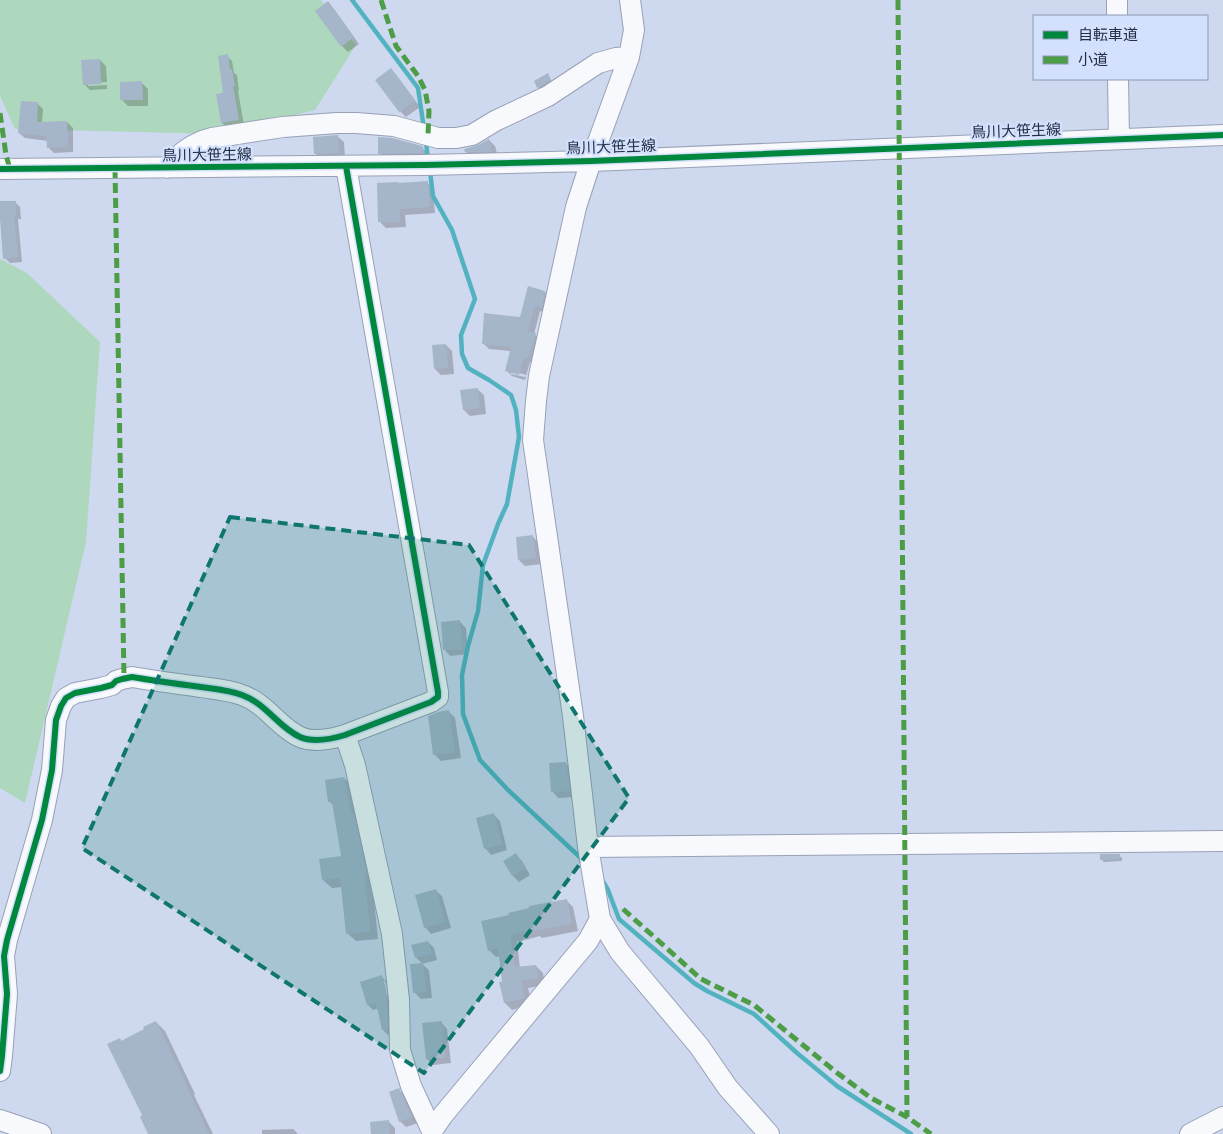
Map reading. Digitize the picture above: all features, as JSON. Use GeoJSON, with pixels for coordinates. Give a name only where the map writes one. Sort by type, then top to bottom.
{"type":"FeatureCollection","features":[{"type":"Feature","properties":{"kind":"street"},"geometry":{"type":"LineString","coordinates":[[630,0],[634,30],[629,57],[576,207],[539,376],[533,440],[573,716],[590,859],[600,919],[620,952],[699,1046],[728,1088],[769,1134]]}},
{"type":"Feature","properties":{"kind":"street"},"geometry":{"type":"LineString","coordinates":[[1117,0],[1117,15]]}},
{"type":"Feature","properties":{"kind":"street"},"geometry":{"type":"LineString","coordinates":[[166,168],[179,154],[200,141],[283,127],[356,123],[394,126],[438,138],[456,138],[472,135],[495,121],[548,96],[598,63],[629,57]]}},
{"type":"Feature","properties":{"kind":"street"},"geometry":{"type":"LineString","coordinates":[[1118,80],[1119,139]]}},
{"type":"Feature","properties":{"kind":"street","name":"鳥川大笹生線"},"geometry":{"type":"LineString","coordinates":[[0,169],[346,166],[591,161],[1223,135]]}},
{"type":"Feature","properties":{"kind":"street"},"geometry":{"type":"LineString","coordinates":[[0,1070],[7,994],[4,956],[42,820],[52,770],[56,720],[66,698],[75,693],[112,685],[122,678],[132,677],[226,691],[256,701],[288,729],[300,737],[308,739],[333,738],[345,735],[431,702],[438,696],[346,166]]}},
{"type":"Feature","properties":{"kind":"street"},"geometry":{"type":"LineString","coordinates":[[345,735],[355,765],[392,934],[399,1000],[400,1050],[411,1086],[432,1133]]}},
{"type":"Feature","properties":{"kind":"street"},"geometry":{"type":"LineString","coordinates":[[590,859],[1223,841]]}},
{"type":"Feature","properties":{"kind":"street"},"geometry":{"type":"LineString","coordinates":[[432,1133],[442,1114],[588,941],[600,919]]}},
{"type":"Feature","properties":{"kind":"street"},"geometry":{"type":"LineString","coordinates":[[1190,1134],[1223,1117]]}},
{"type":"Feature","properties":{"kind":"street"},"geometry":{"type":"LineString","coordinates":[[0,1120],[41,1134]]}},
{"type":"Feature","properties":{"kind":"highlighted area"},"geometry":{"type":"Polygon","coordinates":[[[230,517],[469,545],[629,798],[424,1073],[82,848],[230,517]]]}},
{"type":"Feature","properties":{"kind":"green space"},"geometry":{"type":"Polygon","coordinates":[[[0,0],[321,0],[356,45],[315,110],[218,134],[15,129],[0,96],[0,0]]]}},
{"type":"Feature","properties":{"kind":"green space"},"geometry":{"type":"Polygon","coordinates":[[[0,259],[27,273],[100,342],[86,542],[25,803],[0,788],[0,259]]]}},
{"type":"Feature","properties":{"kind":"building"},"geometry":{"type":"Polygon","coordinates":[[[328,1],[354,37],[341,47],[315,11],[328,1]]]}},
{"type":"Feature","properties":{"kind":"building"},"geometry":{"type":"Polygon","coordinates":[[[228,54],[235,86],[233,86],[239,120],[221,123],[216,94],[223,93],[218,56],[228,54]]]}},
{"type":"Feature","properties":{"kind":"building"},"geometry":{"type":"Polygon","coordinates":[[[100,59],[101,84],[83,85],[81,60],[100,59]]]}},
{"type":"Feature","properties":{"kind":"building"},"geometry":{"type":"Polygon","coordinates":[[[391,68],[415,100],[399,112],[375,80],[391,68]]]}},
{"type":"Feature","properties":{"kind":"building"},"geometry":{"type":"Polygon","coordinates":[[[548,73],[551,80],[537,88],[534,81],[548,73]]]}},
{"type":"Feature","properties":{"kind":"building"},"geometry":{"type":"Polygon","coordinates":[[[142,81],[143,100],[120,100],[120,82],[142,81]]]}},
{"type":"Feature","properties":{"kind":"building"},"geometry":{"type":"Polygon","coordinates":[[[21,101],[38,102],[37,122],[67,121],[68,147],[47,148],[46,136],[18,133],[21,101]]]}},
{"type":"Feature","properties":{"kind":"building"},"geometry":{"type":"Polygon","coordinates":[[[338,135],[339,153],[314,154],[313,137],[338,135]]]}},
{"type":"Feature","properties":{"kind":"building"},"geometry":{"type":"Polygon","coordinates":[[[378,137],[392,138],[423,146],[423,153],[378,154],[378,137]]]}},
{"type":"Feature","properties":{"kind":"building"},"geometry":{"type":"Polygon","coordinates":[[[489,139],[492,152],[465,152],[464,149],[489,139]]]}},
{"type":"Feature","properties":{"kind":"building"},"geometry":{"type":"Polygon","coordinates":[[[428,181],[430,207],[400,209],[400,222],[378,222],[377,183],[428,181]]]}},
{"type":"Feature","properties":{"kind":"building"},"geometry":{"type":"Polygon","coordinates":[[[0,201],[16,201],[16,215],[14,215],[18,257],[3,259],[0,201]]]}},
{"type":"Feature","properties":{"kind":"building"},"geometry":{"type":"Polygon","coordinates":[[[528,286],[545,291],[542,308],[535,306],[528,331],[536,333],[528,358],[524,357],[519,375],[505,371],[511,347],[482,344],[484,313],[520,317],[528,286]]]}},
{"type":"Feature","properties":{"kind":"building"},"geometry":{"type":"Polygon","coordinates":[[[446,344],[448,368],[434,369],[432,345],[446,344]]]}},
{"type":"Feature","properties":{"kind":"building"},"geometry":{"type":"Polygon","coordinates":[[[478,388],[480,408],[463,410],[460,390],[478,388]]]}},
{"type":"Feature","properties":{"kind":"building"},"geometry":{"type":"Polygon","coordinates":[[[533,535],[536,558],[518,560],[516,537],[533,535]]]}},
{"type":"Feature","properties":{"kind":"building"},"geometry":{"type":"Polygon","coordinates":[[[460,620],[462,649],[443,650],[441,622],[460,620]]]}},
{"type":"Feature","properties":{"kind":"building"},"geometry":{"type":"Polygon","coordinates":[[[449,710],[455,752],[433,755],[428,716],[449,710]]]}},
{"type":"Feature","properties":{"kind":"building"},"geometry":{"type":"Polygon","coordinates":[[[566,762],[570,791],[551,792],[549,763],[566,762]]]}},
{"type":"Feature","properties":{"kind":"building"},"geometry":{"type":"Polygon","coordinates":[[[344,777],[351,814],[354,814],[367,874],[364,874],[370,931],[346,934],[340,878],[322,880],[319,859],[341,856],[332,802],[328,802],[325,780],[344,777]]]}},
{"type":"Feature","properties":{"kind":"building"},"geometry":{"type":"Polygon","coordinates":[[[494,813],[502,844],[484,849],[476,818],[494,813]]]}},
{"type":"Feature","properties":{"kind":"building"},"geometry":{"type":"Polygon","coordinates":[[[516,853],[525,868],[512,876],[503,861],[516,853]]]}},
{"type":"Feature","properties":{"kind":"building"},"geometry":{"type":"Polygon","coordinates":[[[1100,854],[1120,854],[1120,859],[1100,860],[1100,854]]]}},
{"type":"Feature","properties":{"kind":"building"},"geometry":{"type":"Polygon","coordinates":[[[436,889],[445,922],[424,928],[415,895],[436,889]]]}},
{"type":"Feature","properties":{"kind":"building"},"geometry":{"type":"Polygon","coordinates":[[[567,899],[572,924],[534,931],[534,929],[510,935],[515,967],[536,965],[538,978],[522,981],[525,998],[504,1003],[499,982],[502,982],[498,948],[488,951],[481,921],[509,915],[508,913],[529,908],[529,906],[567,899]]]}},
{"type":"Feature","properties":{"kind":"building"},"geometry":{"type":"Polygon","coordinates":[[[428,941],[432,954],[415,958],[411,945],[428,941]]]}},
{"type":"Feature","properties":{"kind":"building"},"geometry":{"type":"Polygon","coordinates":[[[423,963],[426,992],[413,993],[410,964],[423,963]]]}},
{"type":"Feature","properties":{"kind":"building"},"geometry":{"type":"Polygon","coordinates":[[[382,975],[386,989],[388,1029],[382,1030],[376,1003],[367,1005],[360,982],[382,975]]]}},
{"type":"Feature","properties":{"kind":"building"},"geometry":{"type":"Polygon","coordinates":[[[156,1021],[209,1134],[148,1134],[140,1117],[142,1115],[107,1044],[120,1038],[121,1041],[156,1021]]]}},
{"type":"Feature","properties":{"kind":"building"},"geometry":{"type":"Polygon","coordinates":[[[442,1021],[445,1058],[426,1059],[422,1023],[442,1021]]]}},
{"type":"Feature","properties":{"kind":"building"},"geometry":{"type":"Polygon","coordinates":[[[399,1088],[412,1117],[399,1122],[389,1092],[399,1088]]]}},
{"type":"Feature","properties":{"kind":"building"},"geometry":{"type":"Polygon","coordinates":[[[389,1120],[390,1134],[371,1134],[370,1122],[389,1120]]]}},
{"type":"Feature","properties":{"kind":"waterway"},"geometry":{"type":"LineString","coordinates":[[352,0],[418,88],[424,129]]}},
{"type":"Feature","properties":{"kind":"waterway"},"geometry":{"type":"LineString","coordinates":[[426,141],[428,161]]}},
{"type":"Feature","properties":{"kind":"waterway"},"geometry":{"type":"LineString","coordinates":[[430,171],[433,196],[452,230],[475,299],[461,335],[462,354],[468,368],[511,395],[516,410],[519,437],[507,504],[483,565],[478,611],[462,675],[463,714],[480,760],[508,790],[584,861]]}},
{"type":"Feature","properties":{"kind":"waterway"},"geometry":{"type":"LineString","coordinates":[[601,878],[608,890],[619,919],[694,983],[754,1014],[837,1086],[911,1134]]}},
{"type":"Feature","properties":{"kind":"marked path"},"geometry":{"type":"LineString","coordinates":[[381,0],[396,46],[418,76],[425,90],[429,111],[428,136]]}},
{"type":"Feature","properties":{"kind":"marked path"},"geometry":{"type":"LineString","coordinates":[[898,0],[907,1117]]}},
{"type":"Feature","properties":{"kind":"marked path"},"geometry":{"type":"LineString","coordinates":[[0,113],[10,169]]}},
{"type":"Feature","properties":{"kind":"marked path"},"geometry":{"type":"LineString","coordinates":[[115,168],[124,678]]}},
{"type":"Feature","properties":{"kind":"marked path"},"geometry":{"type":"LineString","coordinates":[[623,909],[701,979],[754,1005],[871,1098],[907,1117],[931,1134]]}},
{"type":"Feature","properties":{"kind":"cycle path"},"geometry":{"type":"LineString","coordinates":[[0,169],[425,165],[591,161],[1223,135]]}},
{"type":"Feature","properties":{"kind":"cycle path"},"geometry":{"type":"LineString","coordinates":[[0,1071],[7,994],[4,956],[42,820],[52,770],[56,720],[66,698],[75,693],[112,685],[116,681],[132,677],[221,690],[237,693],[251,699],[292,733],[305,739],[317,740],[345,735],[431,702],[438,697],[346,166]]}}]}
